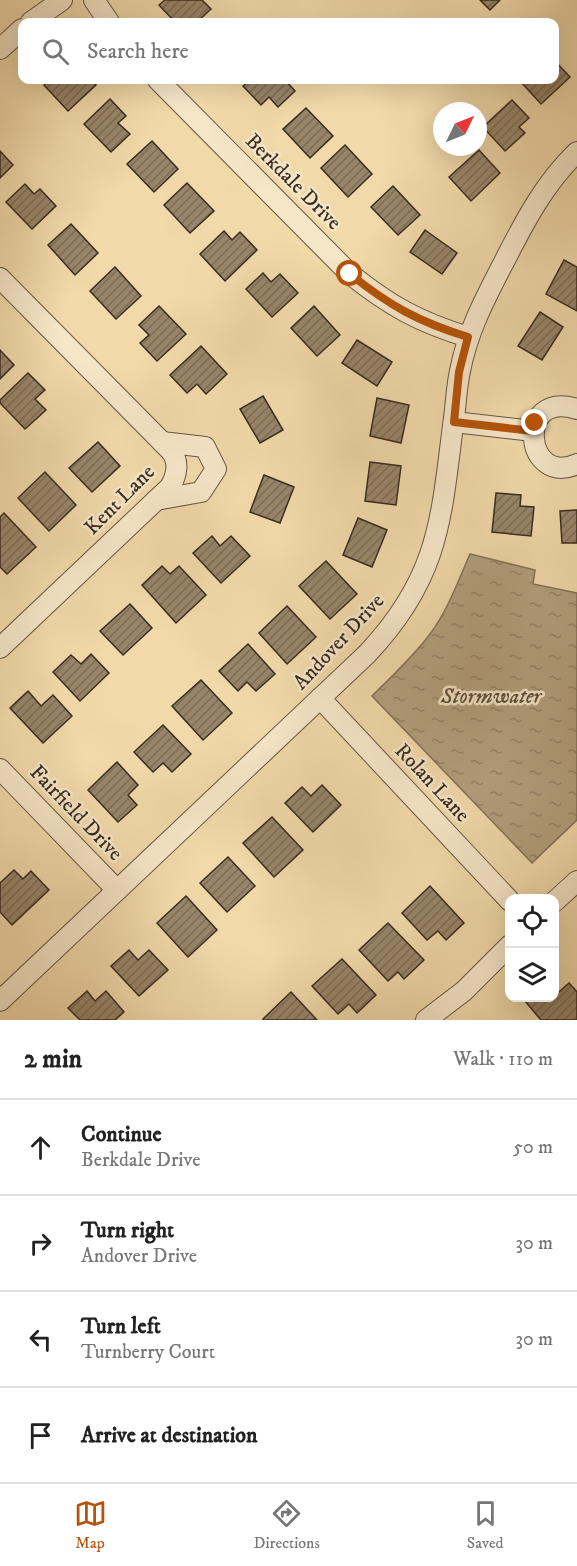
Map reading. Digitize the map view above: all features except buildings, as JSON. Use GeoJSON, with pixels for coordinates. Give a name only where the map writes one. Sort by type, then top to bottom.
{"type":"FeatureCollection","features":[{"type":"Feature","properties":{"kind":"street"},"geometry":{"type":"LineString","coordinates":[[37,18],[62,0]]}},
{"type":"Feature","properties":{"kind":"street"},"geometry":{"type":"LineString","coordinates":[[94,0],[106,18]]}},
{"type":"Feature","properties":{"kind":"street"},"geometry":{"type":"LineString","coordinates":[[0,50],[18,33]]}},
{"type":"Feature","properties":{"kind":"street","name":"Berkdale Drive"},"geometry":{"type":"LineString","coordinates":[[162,84],[350,274],[380,298],[406,314],[434,327],[468,337]]}},
{"type":"Feature","properties":{"kind":"street","name":"Andover Drive"},"geometry":{"type":"LineString","coordinates":[[0,1001],[320,698],[382,638],[397,620],[420,581],[436,541],[443,509],[459,372],[477,312],[532,209],[547,186],[577,152]]}},
{"type":"Feature","properties":{"kind":"street","name":"Kent Lane"},"geometry":{"type":"LineString","coordinates":[[0,278],[162,442],[174,455],[177,465],[176,477],[170,487],[0,648]]}},
{"type":"Feature","properties":{"kind":"street"},"geometry":{"type":"LineString","coordinates":[[577,409],[561,405],[546,411],[533,431],[535,449],[546,462],[563,467],[577,464]]}},
{"type":"Feature","properties":{"kind":"street"},"geometry":{"type":"LineString","coordinates":[[454,422],[533,431]]}},
{"type":"Feature","properties":{"kind":"street"},"geometry":{"type":"LineString","coordinates":[[156,500],[201,492],[216,469],[205,447],[162,442]]}},
{"type":"Feature","properties":{"kind":"street","name":"Rolan Lane"},"geometry":{"type":"LineString","coordinates":[[320,698],[505,896]]}},
{"type":"Feature","properties":{"kind":"street","name":"Fairfield Drive"},"geometry":{"type":"LineString","coordinates":[[0,769],[117,890]]}},
{"type":"Feature","properties":{"kind":"street"},"geometry":{"type":"LineString","coordinates":[[559,898],[577,881]]}},
{"type":"Feature","properties":{"kind":"street"},"geometry":{"type":"LineString","coordinates":[[426,1020],[464,991],[507,948]]}},
{"type":"Feature","properties":{"kind":"water","name":"Stormwater"},"geometry":{"type":"Polygon","coordinates":[[[470,554],[535,570],[533,584],[577,593],[577,820],[532,863],[372,696],[417,651],[430,634],[452,595],[470,554]]]}},
{"type":"Feature","properties":{"kind":"route"},"geometry":{"type":"LineString","coordinates":[[350,274],[380,298],[406,314],[434,327],[468,337],[459,372],[454,422],[533,431],[535,423]]}}]}
